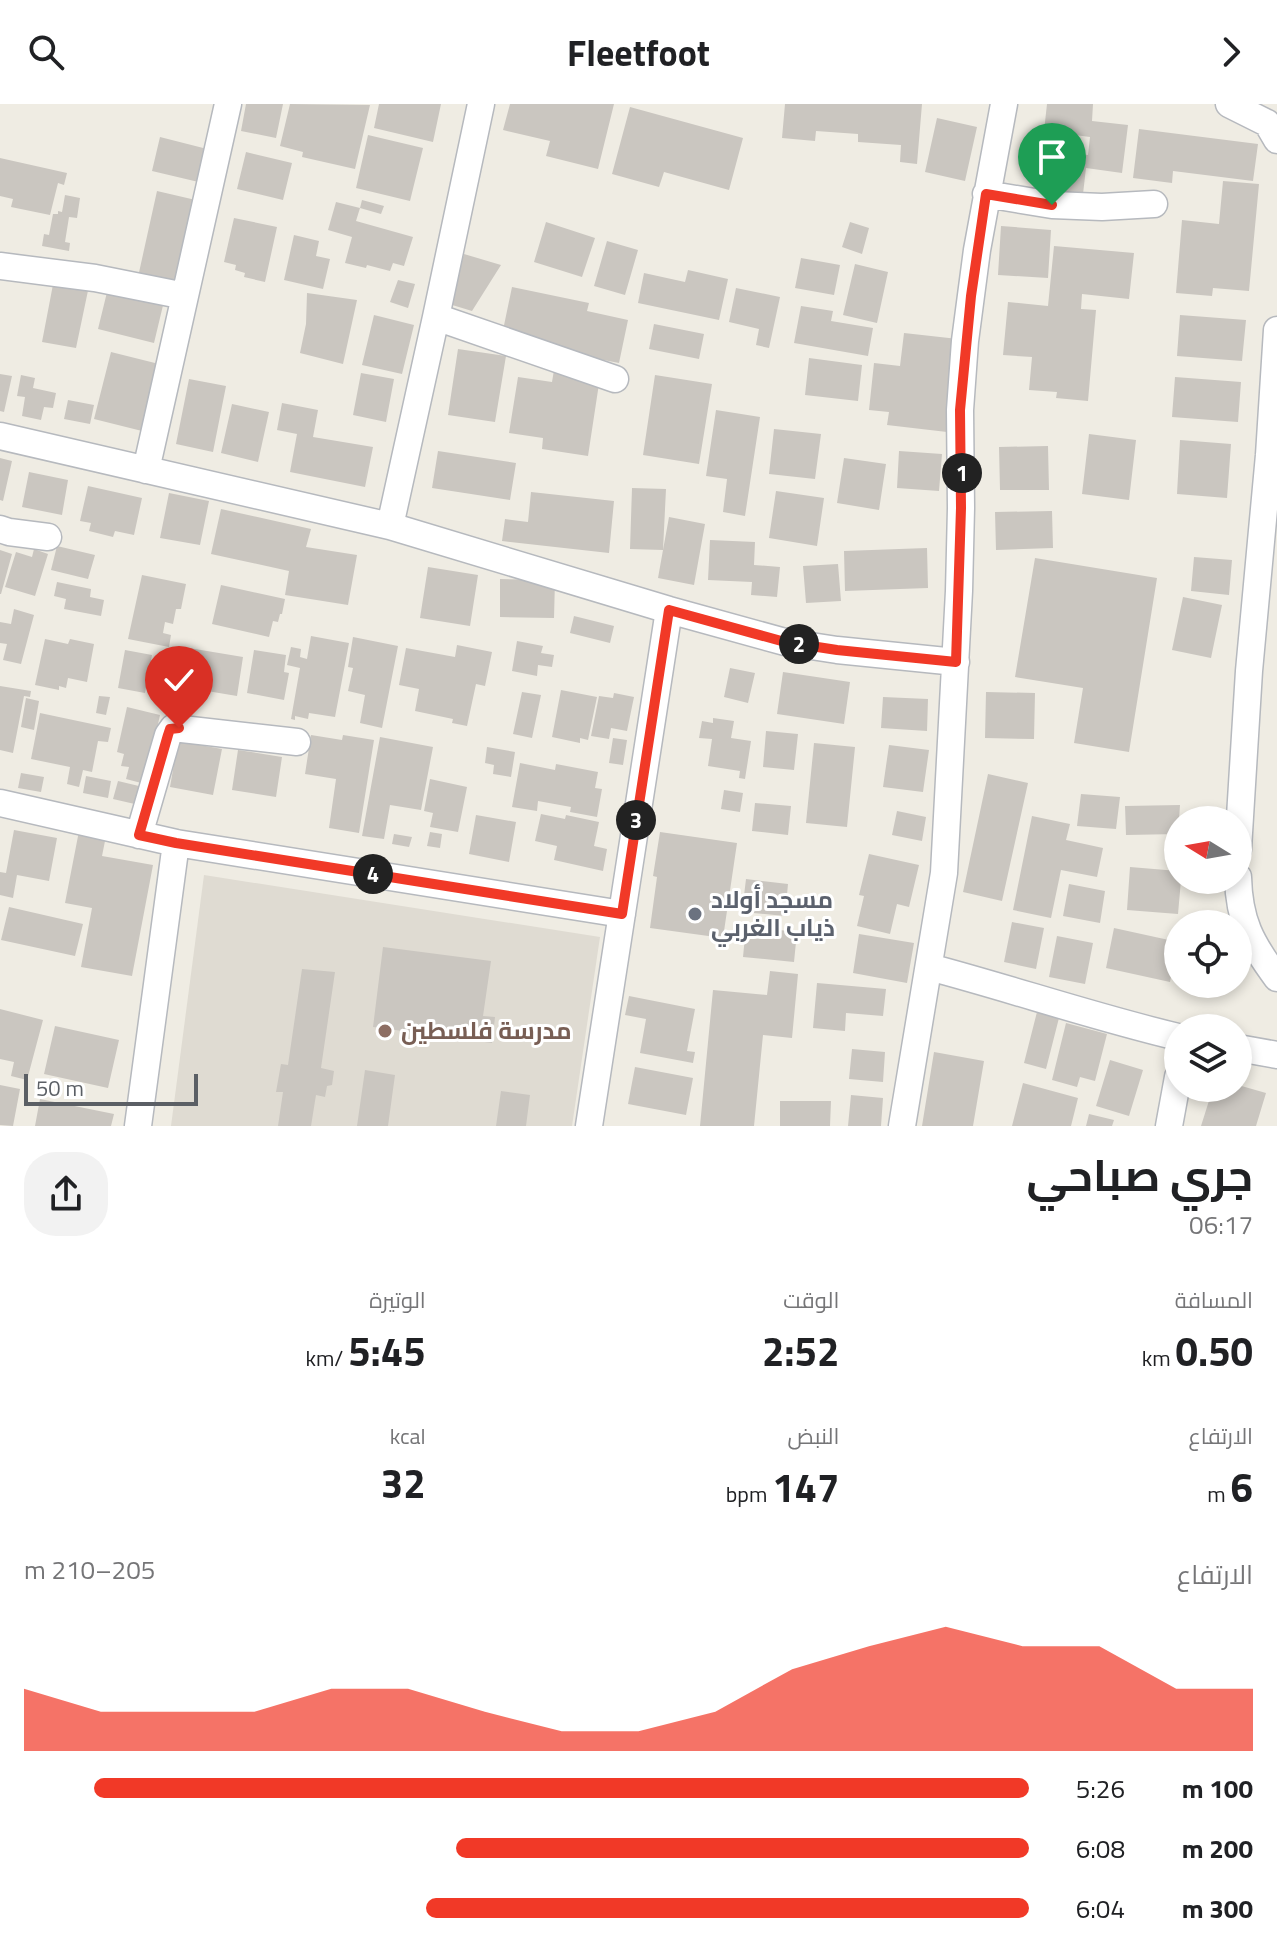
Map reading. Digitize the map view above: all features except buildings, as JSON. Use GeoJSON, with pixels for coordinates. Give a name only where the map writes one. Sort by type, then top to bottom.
{"type":"FeatureCollection","features":[{"type":"Feature","properties":{"kind":"street"},"geometry":{"type":"LineString","coordinates":[[146,470],[228,104]]}},
{"type":"Feature","properties":{"kind":"street"},"geometry":{"type":"LineString","coordinates":[[390,526],[481,104]]}},
{"type":"Feature","properties":{"kind":"street"},"geometry":{"type":"LineString","coordinates":[[902,1126],[944,873],[956,662],[961,508],[960,410],[971,296],[986,194],[1004,104]]}},
{"type":"Feature","properties":{"kind":"street"},"geometry":{"type":"LineString","coordinates":[[1229,104],[1267,123],[1277,140]]}},
{"type":"Feature","properties":{"kind":"street"},"geometry":{"type":"LineString","coordinates":[[986,194],[1052,205],[1102,207],[1154,204]]}},
{"type":"Feature","properties":{"kind":"street"},"geometry":{"type":"LineString","coordinates":[[0,266],[95,278],[185,296]]}},
{"type":"Feature","properties":{"kind":"street"},"geometry":{"type":"LineString","coordinates":[[436,317],[615,379]]}},
{"type":"Feature","properties":{"kind":"street"},"geometry":{"type":"LineString","coordinates":[[1241,806],[1277,330]]}},
{"type":"Feature","properties":{"kind":"street"},"geometry":{"type":"LineString","coordinates":[[0,436],[390,526],[785,642],[956,662]]}},
{"type":"Feature","properties":{"kind":"street"},"geometry":{"type":"LineString","coordinates":[[0,529],[48,537]]}},
{"type":"Feature","properties":{"kind":"street"},"geometry":{"type":"LineString","coordinates":[[589,1126],[669,610]]}},
{"type":"Feature","properties":{"kind":"street"},"geometry":{"type":"LineString","coordinates":[[139,835],[170,729],[297,742]]}},
{"type":"Feature","properties":{"kind":"street"},"geometry":{"type":"LineString","coordinates":[[0,803],[176,843],[622,914]]}},
{"type":"Feature","properties":{"kind":"street"},"geometry":{"type":"LineString","coordinates":[[138,1126],[176,843]]}},
{"type":"Feature","properties":{"kind":"street"},"geometry":{"type":"LineString","coordinates":[[1239,894],[1250,936],[1277,978]]}},
{"type":"Feature","properties":{"kind":"street"},"geometry":{"type":"LineString","coordinates":[[929,967],[1164,1034]]}},
{"type":"Feature","properties":{"kind":"street"},"geometry":{"type":"LineString","coordinates":[[1252,1051],[1277,1055]]}},
{"type":"Feature","properties":{"kind":"street"},"geometry":{"type":"LineString","coordinates":[[1169,1126],[1173,1102]]}},
{"type":"Feature","properties":{"kind":"shaded area","name":"مدرسة فلسطين"},"geometry":{"type":"Polygon","coordinates":[[[204,875],[600,937],[572,1126],[171,1126],[204,875]]]}},
{"type":"Feature","properties":{"kind":"place","name":"مسجد أولاد ذياب الغربي"},"geometry":{"type":"Point","coordinates":[695,914]}},
{"type":"Feature","properties":{"kind":"place","name":"مدرسة فلسطين"},"geometry":{"type":"Point","coordinates":[385,1031]}},
{"type":"Feature","properties":{"kind":"route"},"geometry":{"type":"LineString","coordinates":[[179,728],[170,729],[139,835],[622,914],[669,610],[785,642],[956,662],[961,508],[960,410],[965,341],[986,194],[1052,205]]}}]}
